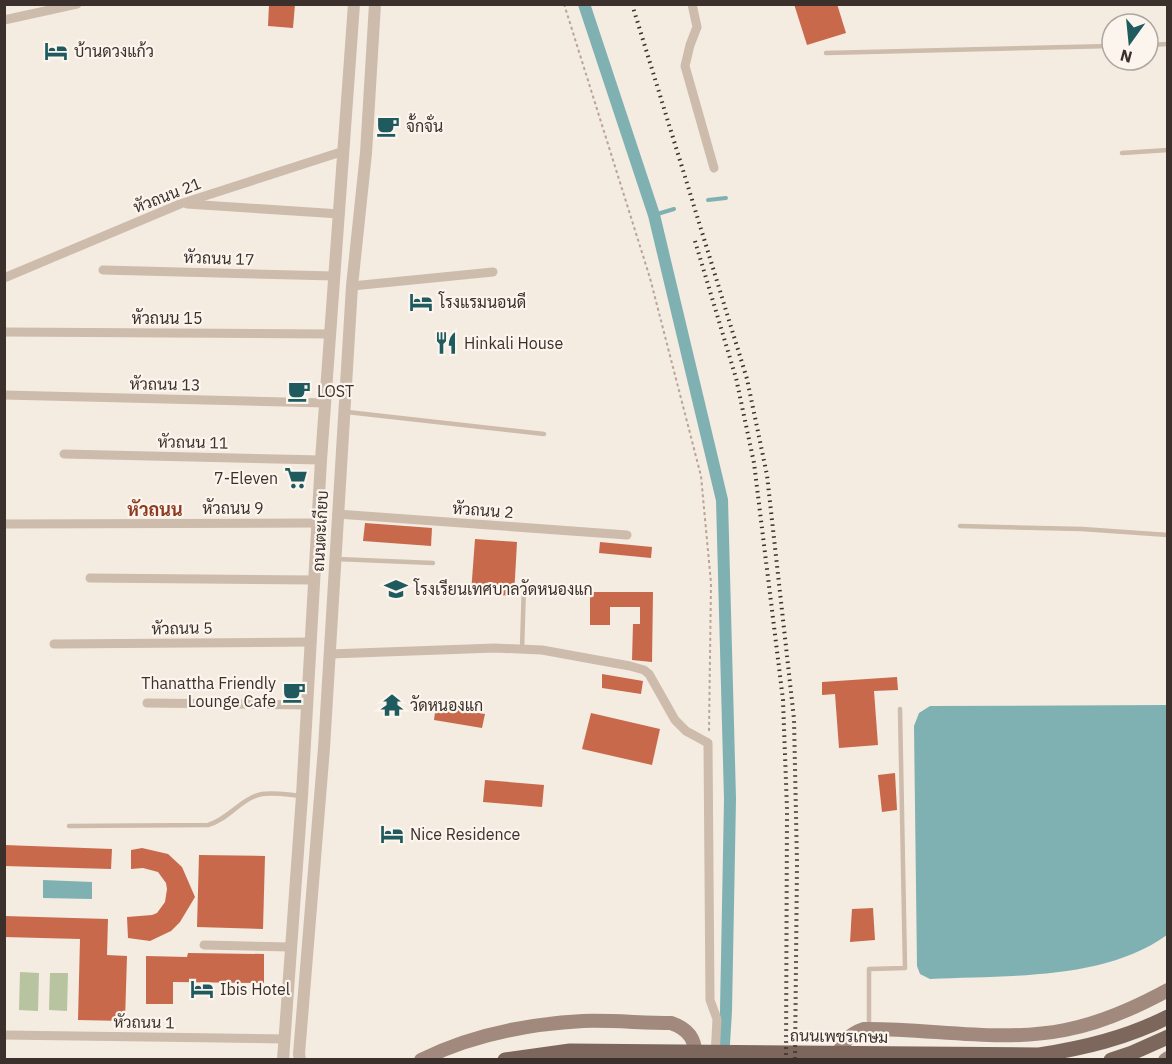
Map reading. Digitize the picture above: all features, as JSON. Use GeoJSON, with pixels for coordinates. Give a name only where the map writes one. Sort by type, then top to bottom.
{"type":"FeatureCollection","features":[{"type":"Feature","properties":{"kind":"main road"},"geometry":{"type":"LineString","coordinates":[[837,1059],[838,1051],[853,1033],[869,1029],[984,1034],[1025,1034],[1065,1030],[1111,1018],[1167,990]]}},
{"type":"Feature","properties":{"kind":"main road","name":"ถนนเพชรเกษม"},"geometry":{"type":"LineString","coordinates":[[505,1059],[570,1051],[1039,1055],[1076,1050],[1124,1036],[1167,1017]]}},
{"type":"Feature","properties":{"kind":"main road"},"geometry":{"type":"LineString","coordinates":[[421,1059],[481,1037],[530,1026],[585,1021],[671,1023],[680,1026],[693,1040],[696,1048],[695,1059]]}},
{"type":"Feature","properties":{"kind":"main road"},"geometry":{"type":"LineString","coordinates":[[1111,1059],[1132,1053],[1167,1037]]}},
{"type":"Feature","properties":{"kind":"street"},"geometry":{"type":"LineString","coordinates":[[4,21],[77,4]]}},
{"type":"Feature","properties":{"kind":"street","name":"ถนนตะเกียบ"},"geometry":{"type":"LineString","coordinates":[[283,1059],[302,795],[321,460],[354,4]]}},
{"type":"Feature","properties":{"kind":"street","name":"ถนนตะเกียบ"},"geometry":{"type":"LineString","coordinates":[[300,1059],[330,654],[352,286],[366,153],[375,4]]}},
{"type":"Feature","properties":{"kind":"street"},"geometry":{"type":"LineString","coordinates":[[692,4],[697,27],[690,45],[686,66],[714,168]]}},
{"type":"Feature","properties":{"kind":"street"},"geometry":{"type":"LineString","coordinates":[[344,151],[366,153]]}},
{"type":"Feature","properties":{"kind":"street","name":"หัวถนน 21"},"geometry":{"type":"LineString","coordinates":[[4,278],[180,204],[344,151]]}},
{"type":"Feature","properties":{"kind":"street"},"geometry":{"type":"LineString","coordinates":[[180,204],[340,214]]}},
{"type":"Feature","properties":{"kind":"street"},"geometry":{"type":"LineString","coordinates":[[338,239],[358,241]]}},
{"type":"Feature","properties":{"kind":"street","name":"หัวถนน 17"},"geometry":{"type":"LineString","coordinates":[[103,270],[334,276]]}},
{"type":"Feature","properties":{"kind":"street"},"geometry":{"type":"LineString","coordinates":[[352,286],[493,272]]}},
{"type":"Feature","properties":{"kind":"street","name":"หัวถนน 15"},"geometry":{"type":"LineString","coordinates":[[4,332],[330,334]]}},
{"type":"Feature","properties":{"kind":"street","name":"หัวถนน 13"},"geometry":{"type":"LineString","coordinates":[[4,395],[326,403]]}},
{"type":"Feature","properties":{"kind":"street","name":"หัวถนน 11"},"geometry":{"type":"LineString","coordinates":[[64,454],[321,460]]}},
{"type":"Feature","properties":{"kind":"street","name":"หัวถนน 2"},"geometry":{"type":"LineString","coordinates":[[337,514],[627,535]]}},
{"type":"Feature","properties":{"kind":"street","name":"หัวถนน 9"},"geometry":{"type":"LineString","coordinates":[[4,524],[318,523]]}},
{"type":"Feature","properties":{"kind":"street"},"geometry":{"type":"LineString","coordinates":[[90,578],[315,580]]}},
{"type":"Feature","properties":{"kind":"street"},"geometry":{"type":"LineString","coordinates":[[310,640],[330,638]]}},
{"type":"Feature","properties":{"kind":"street","name":"หัวถนน 5"},"geometry":{"type":"LineString","coordinates":[[54,644],[310,640]]}},
{"type":"Feature","properties":{"kind":"street"},"geometry":{"type":"LineString","coordinates":[[330,654],[495,648],[542,650],[644,670],[655,681],[675,720],[686,731],[708,743],[710,1000],[717,1019],[715,1059]]}},
{"type":"Feature","properties":{"kind":"street"},"geometry":{"type":"LineString","coordinates":[[147,703],[307,705]]}},
{"type":"Feature","properties":{"kind":"street"},"geometry":{"type":"LineString","coordinates":[[204,945],[291,948]]}},
{"type":"Feature","properties":{"kind":"street","name":"หัวถนน 1"},"geometry":{"type":"LineString","coordinates":[[4,1035],[284,1039]]}},
{"type":"Feature","properties":{"kind":"lane"},"geometry":{"type":"LineString","coordinates":[[826,53],[1100,46]]}},
{"type":"Feature","properties":{"kind":"lane"},"geometry":{"type":"LineString","coordinates":[[1122,153],[1167,150]]}},
{"type":"Feature","properties":{"kind":"lane"},"geometry":{"type":"LineString","coordinates":[[344,412],[544,434]]}},
{"type":"Feature","properties":{"kind":"lane"},"geometry":{"type":"LineString","coordinates":[[960,526],[1082,529],[1167,535]]}},
{"type":"Feature","properties":{"kind":"lane"},"geometry":{"type":"LineString","coordinates":[[335,559],[433,562]]}},
{"type":"Feature","properties":{"kind":"lane"},"geometry":{"type":"LineString","coordinates":[[522,649],[524,584]]}},
{"type":"Feature","properties":{"kind":"lane"},"geometry":{"type":"LineString","coordinates":[[869,1029],[869,969],[905,968],[900,709]]}},
{"type":"Feature","properties":{"kind":"lane"},"geometry":{"type":"LineString","coordinates":[[69,826],[207,825],[216,823],[241,804],[263,794],[302,795]]}},
{"type":"Feature","properties":{"kind":"path"},"geometry":{"type":"LineString","coordinates":[[564,4],[650,278],[701,476],[711,583],[708,743]]}},
{"type":"Feature","properties":{"kind":"green space"},"geometry":{"type":"Polygon","coordinates":[[[20,972],[39,973],[38,1011],[19,1010],[20,972]]]}},
{"type":"Feature","properties":{"kind":"green space"},"geometry":{"type":"Polygon","coordinates":[[[50,973],[68,973],[67,1011],[49,1010],[50,973]]]}},
{"type":"Feature","properties":{"kind":"water"},"geometry":{"type":"Polygon","coordinates":[[[1167,705],[1167,935],[1142,950],[1114,961],[1053,973],[930,979],[920,974],[917,966],[914,726],[919,713],[930,706],[1167,705]]]}},
{"type":"Feature","properties":{"kind":"water"},"geometry":{"type":"Polygon","coordinates":[[[43,880],[92,882],[92,899],[43,898],[43,880]]]}},
{"type":"Feature","properties":{"kind":"building"},"geometry":{"type":"Polygon","coordinates":[[[269,4],[295,4],[293,28],[268,26],[269,4]]]}},
{"type":"Feature","properties":{"kind":"building"},"geometry":{"type":"Polygon","coordinates":[[[794,4],[837,4],[846,33],[807,45],[794,4]]]}},
{"type":"Feature","properties":{"kind":"building"},"geometry":{"type":"Polygon","coordinates":[[[365,523],[432,528],[431,546],[363,541],[365,523]]]}},
{"type":"Feature","properties":{"kind":"building"},"geometry":{"type":"Polygon","coordinates":[[[475,539],[517,542],[514,596],[471,593],[475,539]]]}},
{"type":"Feature","properties":{"kind":"building"},"geometry":{"type":"Polygon","coordinates":[[[600,542],[652,547],[651,558],[599,553],[600,542]]]}},
{"type":"Feature","properties":{"kind":"building"},"geometry":{"type":"Polygon","coordinates":[[[590,592],[653,592],[652,662],[632,660],[633,624],[640,624],[640,607],[610,607],[610,625],[590,625],[590,592]]]}},
{"type":"Feature","properties":{"kind":"building"},"geometry":{"type":"Polygon","coordinates":[[[602,674],[643,681],[641,694],[602,688],[602,674]]]}},
{"type":"Feature","properties":{"kind":"building"},"geometry":{"type":"Polygon","coordinates":[[[897,677],[898,690],[874,691],[878,745],[839,748],[835,694],[822,695],[822,682],[897,677]]]}},
{"type":"Feature","properties":{"kind":"building"},"geometry":{"type":"Polygon","coordinates":[[[436,705],[485,714],[482,728],[434,720],[436,705]]]}},
{"type":"Feature","properties":{"kind":"building"},"geometry":{"type":"Polygon","coordinates":[[[591,713],[660,729],[652,765],[582,749],[591,713]]]}},
{"type":"Feature","properties":{"kind":"building"},"geometry":{"type":"Polygon","coordinates":[[[895,773],[897,810],[882,812],[878,775],[895,773]]]}},
{"type":"Feature","properties":{"kind":"building"},"geometry":{"type":"Polygon","coordinates":[[[485,780],[544,785],[542,807],[483,802],[485,780]]]}},
{"type":"Feature","properties":{"kind":"building"},"geometry":{"type":"Polygon","coordinates":[[[4,845],[112,849],[111,869],[4,866],[4,845]]]}},
{"type":"Feature","properties":{"kind":"building"},"geometry":{"type":"Polygon","coordinates":[[[142,848],[168,854],[182,867],[195,897],[180,922],[171,931],[150,941],[128,938],[127,917],[152,915],[157,913],[165,902],[166,883],[158,872],[143,868],[131,869],[131,850],[142,848]]]}},
{"type":"Feature","properties":{"kind":"building"},"geometry":{"type":"Polygon","coordinates":[[[199,855],[265,856],[263,929],[197,927],[199,855]]]}},
{"type":"Feature","properties":{"kind":"building"},"geometry":{"type":"Polygon","coordinates":[[[873,908],[875,940],[850,942],[852,909],[873,908]]]}},
{"type":"Feature","properties":{"kind":"building"},"geometry":{"type":"Polygon","coordinates":[[[4,916],[108,919],[107,955],[127,956],[125,1021],[78,1020],[80,939],[4,937],[4,916]]]}},
{"type":"Feature","properties":{"kind":"building"},"geometry":{"type":"Polygon","coordinates":[[[188,953],[264,954],[264,983],[173,982],[173,1004],[146,1004],[146,956],[187,957],[188,953]]]}},
{"type":"Feature","properties":{"kind":"waterway"},"geometry":{"type":"LineString","coordinates":[[584,4],[654,215],[722,500],[730,799],[723,1060]]}},
{"type":"Feature","properties":{"kind":"waterway"},"geometry":{"type":"LineString","coordinates":[[708,200],[726,198]]}},
{"type":"Feature","properties":{"kind":"waterway"},"geometry":{"type":"LineString","coordinates":[[654,215],[674,209]]}},
{"type":"Feature","properties":{"kind":"railway"},"geometry":{"type":"LineString","coordinates":[[632,4],[747,379],[767,475],[794,719],[797,863],[795,1060]]}},
{"type":"Feature","properties":{"kind":"railway"},"geometry":{"type":"LineString","coordinates":[[695,241],[736,378],[754,463],[783,700],[787,809],[786,1060]]}},
{"type":"Feature","properties":{"kind":"place","name":"บ้านดวงแก้ว"},"geometry":{"type":"Point","coordinates":[56,51]}},
{"type":"Feature","properties":{"kind":"place","name":"จั้กจั่น"},"geometry":{"type":"Point","coordinates":[388,126]}},
{"type":"Feature","properties":{"kind":"place","name":"โรงแรมนอนดี"},"geometry":{"type":"Point","coordinates":[421,302]}},
{"type":"Feature","properties":{"kind":"place","name":"Hinkali House"},"geometry":{"type":"Point","coordinates":[446,343]}},
{"type":"Feature","properties":{"kind":"place","name":"LOST"},"geometry":{"type":"Point","coordinates":[299,391]}},
{"type":"Feature","properties":{"kind":"place","name":"7-Eleven"},"geometry":{"type":"Point","coordinates":[296,478]}},
{"type":"Feature","properties":{"kind":"place","name":"โรงเรียนเทศบาลวัดหนองแก"},"geometry":{"type":"Point","coordinates":[396,589]}},
{"type":"Feature","properties":{"kind":"place","name":"Thanattha Friendly Lounge Cafe"},"geometry":{"type":"Point","coordinates":[294,692]}},
{"type":"Feature","properties":{"kind":"place","name":"วัดหนองแก"},"geometry":{"type":"Point","coordinates":[392,705]}},
{"type":"Feature","properties":{"kind":"place","name":"Nice Residence"},"geometry":{"type":"Point","coordinates":[392,834]}},
{"type":"Feature","properties":{"kind":"place","name":"Ibis Hotel"},"geometry":{"type":"Point","coordinates":[202,989]}},
{"type":"Feature","properties":{"kind":"district","name":"หัวถนน"},"geometry":{"type":"Point","coordinates":[155,510]}}]}
